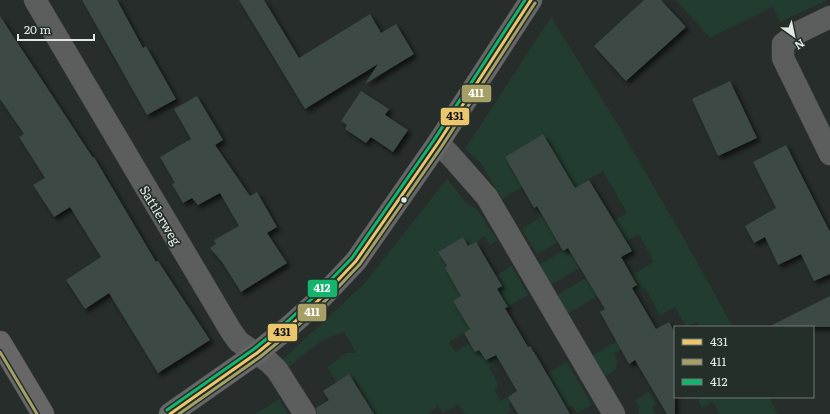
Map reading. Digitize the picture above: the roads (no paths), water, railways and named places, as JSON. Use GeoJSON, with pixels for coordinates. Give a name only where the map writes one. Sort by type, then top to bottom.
{"type":"FeatureCollection","features":[{"type":"Feature","properties":{"kind":"street","name":"Sattlerweg"},"geometry":{"type":"LineString","coordinates":[[35,0],[230,331],[239,342],[269,362],[277,370],[305,414]]}},
{"type":"Feature","properties":{"kind":"street"},"geometry":{"type":"LineString","coordinates":[[170,414],[256,353],[290,326],[322,297],[356,261],[438,144],[531,0]]}},
{"type":"Feature","properties":{"kind":"street"},"geometry":{"type":"LineString","coordinates":[[830,17],[797,34],[783,44],[783,58],[830,154]]}},
{"type":"Feature","properties":{"kind":"street"},"geometry":{"type":"LineString","coordinates":[[438,144],[451,156],[487,198],[614,414]]}},
{"type":"Feature","properties":{"kind":"street"},"geometry":{"type":"LineString","coordinates":[[0,342],[43,414]]}}]}
